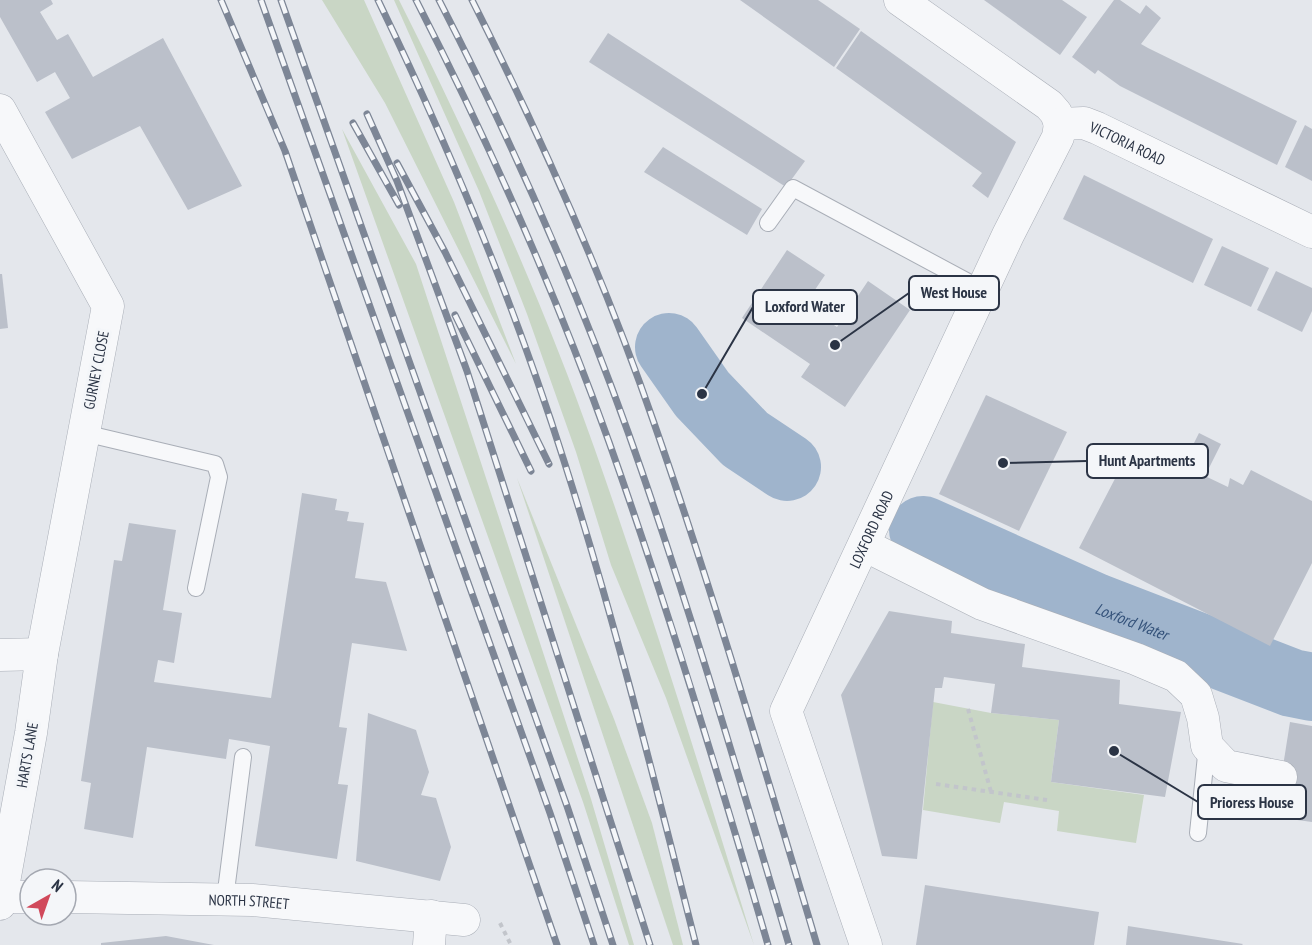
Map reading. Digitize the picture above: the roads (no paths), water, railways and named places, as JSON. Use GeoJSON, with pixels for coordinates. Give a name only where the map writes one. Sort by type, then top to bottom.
{"type":"FeatureCollection","features":[{"type":"Feature","properties":{"kind":"street"},"geometry":{"type":"LineString","coordinates":[[900,0],[1049,105],[1056,113],[1060,124]]}},
{"type":"Feature","properties":{"kind":"street","name":"GURNEY CLOSE"},"geometry":{"type":"LineString","coordinates":[[0,110],[10,149],[108,306],[42,654]]}},
{"type":"Feature","properties":{"kind":"street","name":"VICTORIA ROAD"},"geometry":{"type":"LineString","coordinates":[[1060,124],[1084,123],[1097,128],[1312,232]]}},
{"type":"Feature","properties":{"kind":"street","name":"LOXFORD ROAD"},"geometry":{"type":"LineString","coordinates":[[866,945],[786,711],[983,290],[1058,137],[1060,124]]}},
{"type":"Feature","properties":{"kind":"street"},"geometry":{"type":"LineString","coordinates":[[864,545],[982,604],[1136,659],[1176,676],[1196,694],[1203,718],[1207,746],[1226,766],[1281,777]]}},
{"type":"Feature","properties":{"kind":"street"},"geometry":{"type":"LineString","coordinates":[[0,655],[42,654]]}},
{"type":"Feature","properties":{"kind":"street","name":"HARTS LANE"},"geometry":{"type":"LineString","coordinates":[[11,899],[42,654]]}},
{"type":"Feature","properties":{"kind":"street","name":"NORTH STREET"},"geometry":{"type":"LineString","coordinates":[[78,897],[225,899],[430,931],[464,920]]}},
{"type":"Feature","properties":{"kind":"lane"},"geometry":{"type":"LineString","coordinates":[[768,223],[793,188],[983,290]]}},
{"type":"Feature","properties":{"kind":"lane"},"geometry":{"type":"LineString","coordinates":[[84,433],[215,464],[219,477],[196,588]]}},
{"type":"Feature","properties":{"kind":"lane"},"geometry":{"type":"LineString","coordinates":[[1198,833],[1207,746]]}},
{"type":"Feature","properties":{"kind":"lane"},"geometry":{"type":"LineString","coordinates":[[225,899],[243,757]]}},
{"type":"Feature","properties":{"kind":"waterway","name":"Loxford Water"},"geometry":{"type":"LineString","coordinates":[[669,347],[702,394],[745,439],[787,467]]}},
{"type":"Feature","properties":{"kind":"waterway","name":"Loxford Water"},"geometry":{"type":"LineString","coordinates":[[923,530],[1095,607],[1292,683],[1312,687]]}},
{"type":"Feature","properties":{"kind":"railway"},"geometry":{"type":"LineString","coordinates":[[221,0],[285,151],[557,945]]}},
{"type":"Feature","properties":{"kind":"railway"},"geometry":{"type":"LineString","coordinates":[[261,0],[550,813],[594,945]]}},
{"type":"Feature","properties":{"kind":"railway"},"geometry":{"type":"LineString","coordinates":[[281,0],[567,806],[613,945]]}},
{"type":"Feature","properties":{"kind":"railway"},"geometry":{"type":"LineString","coordinates":[[378,0],[405,56],[479,227],[545,402],[583,521],[617,641],[696,945]]}},
{"type":"Feature","properties":{"kind":"railway"},"geometry":{"type":"LineString","coordinates":[[416,0],[520,218],[609,442],[712,755],[768,945]]}},
{"type":"Feature","properties":{"kind":"railway"},"geometry":{"type":"LineString","coordinates":[[439,0],[541,213],[608,377],[692,623],[789,945]]}},
{"type":"Feature","properties":{"kind":"railway"},"geometry":{"type":"LineString","coordinates":[[472,0],[523,104],[570,208],[635,369],[718,618],[817,945]]}},
{"type":"Feature","properties":{"kind":"railway"},"geometry":{"type":"LineString","coordinates":[[367,114],[397,181],[467,371],[650,945]]}},
{"type":"Feature","properties":{"kind":"railway"},"geometry":{"type":"LineString","coordinates":[[353,123],[399,205]]}},
{"type":"Feature","properties":{"kind":"railway"},"geometry":{"type":"LineString","coordinates":[[397,163],[445,252],[549,464]]}},
{"type":"Feature","properties":{"kind":"railway"},"geometry":{"type":"LineString","coordinates":[[455,315],[531,471]]}},
{"type":"Feature","properties":{"kind":"place","name":"West House"},"geometry":{"type":"Point","coordinates":[835,345]}},
{"type":"Feature","properties":{"kind":"place","name":"Loxford Water"},"geometry":{"type":"Point","coordinates":[702,394]}},
{"type":"Feature","properties":{"kind":"place","name":"Hunt Apartments"},"geometry":{"type":"Point","coordinates":[1003,463]}},
{"type":"Feature","properties":{"kind":"place","name":"Prioress House"},"geometry":{"type":"Point","coordinates":[1114,751]}}]}
